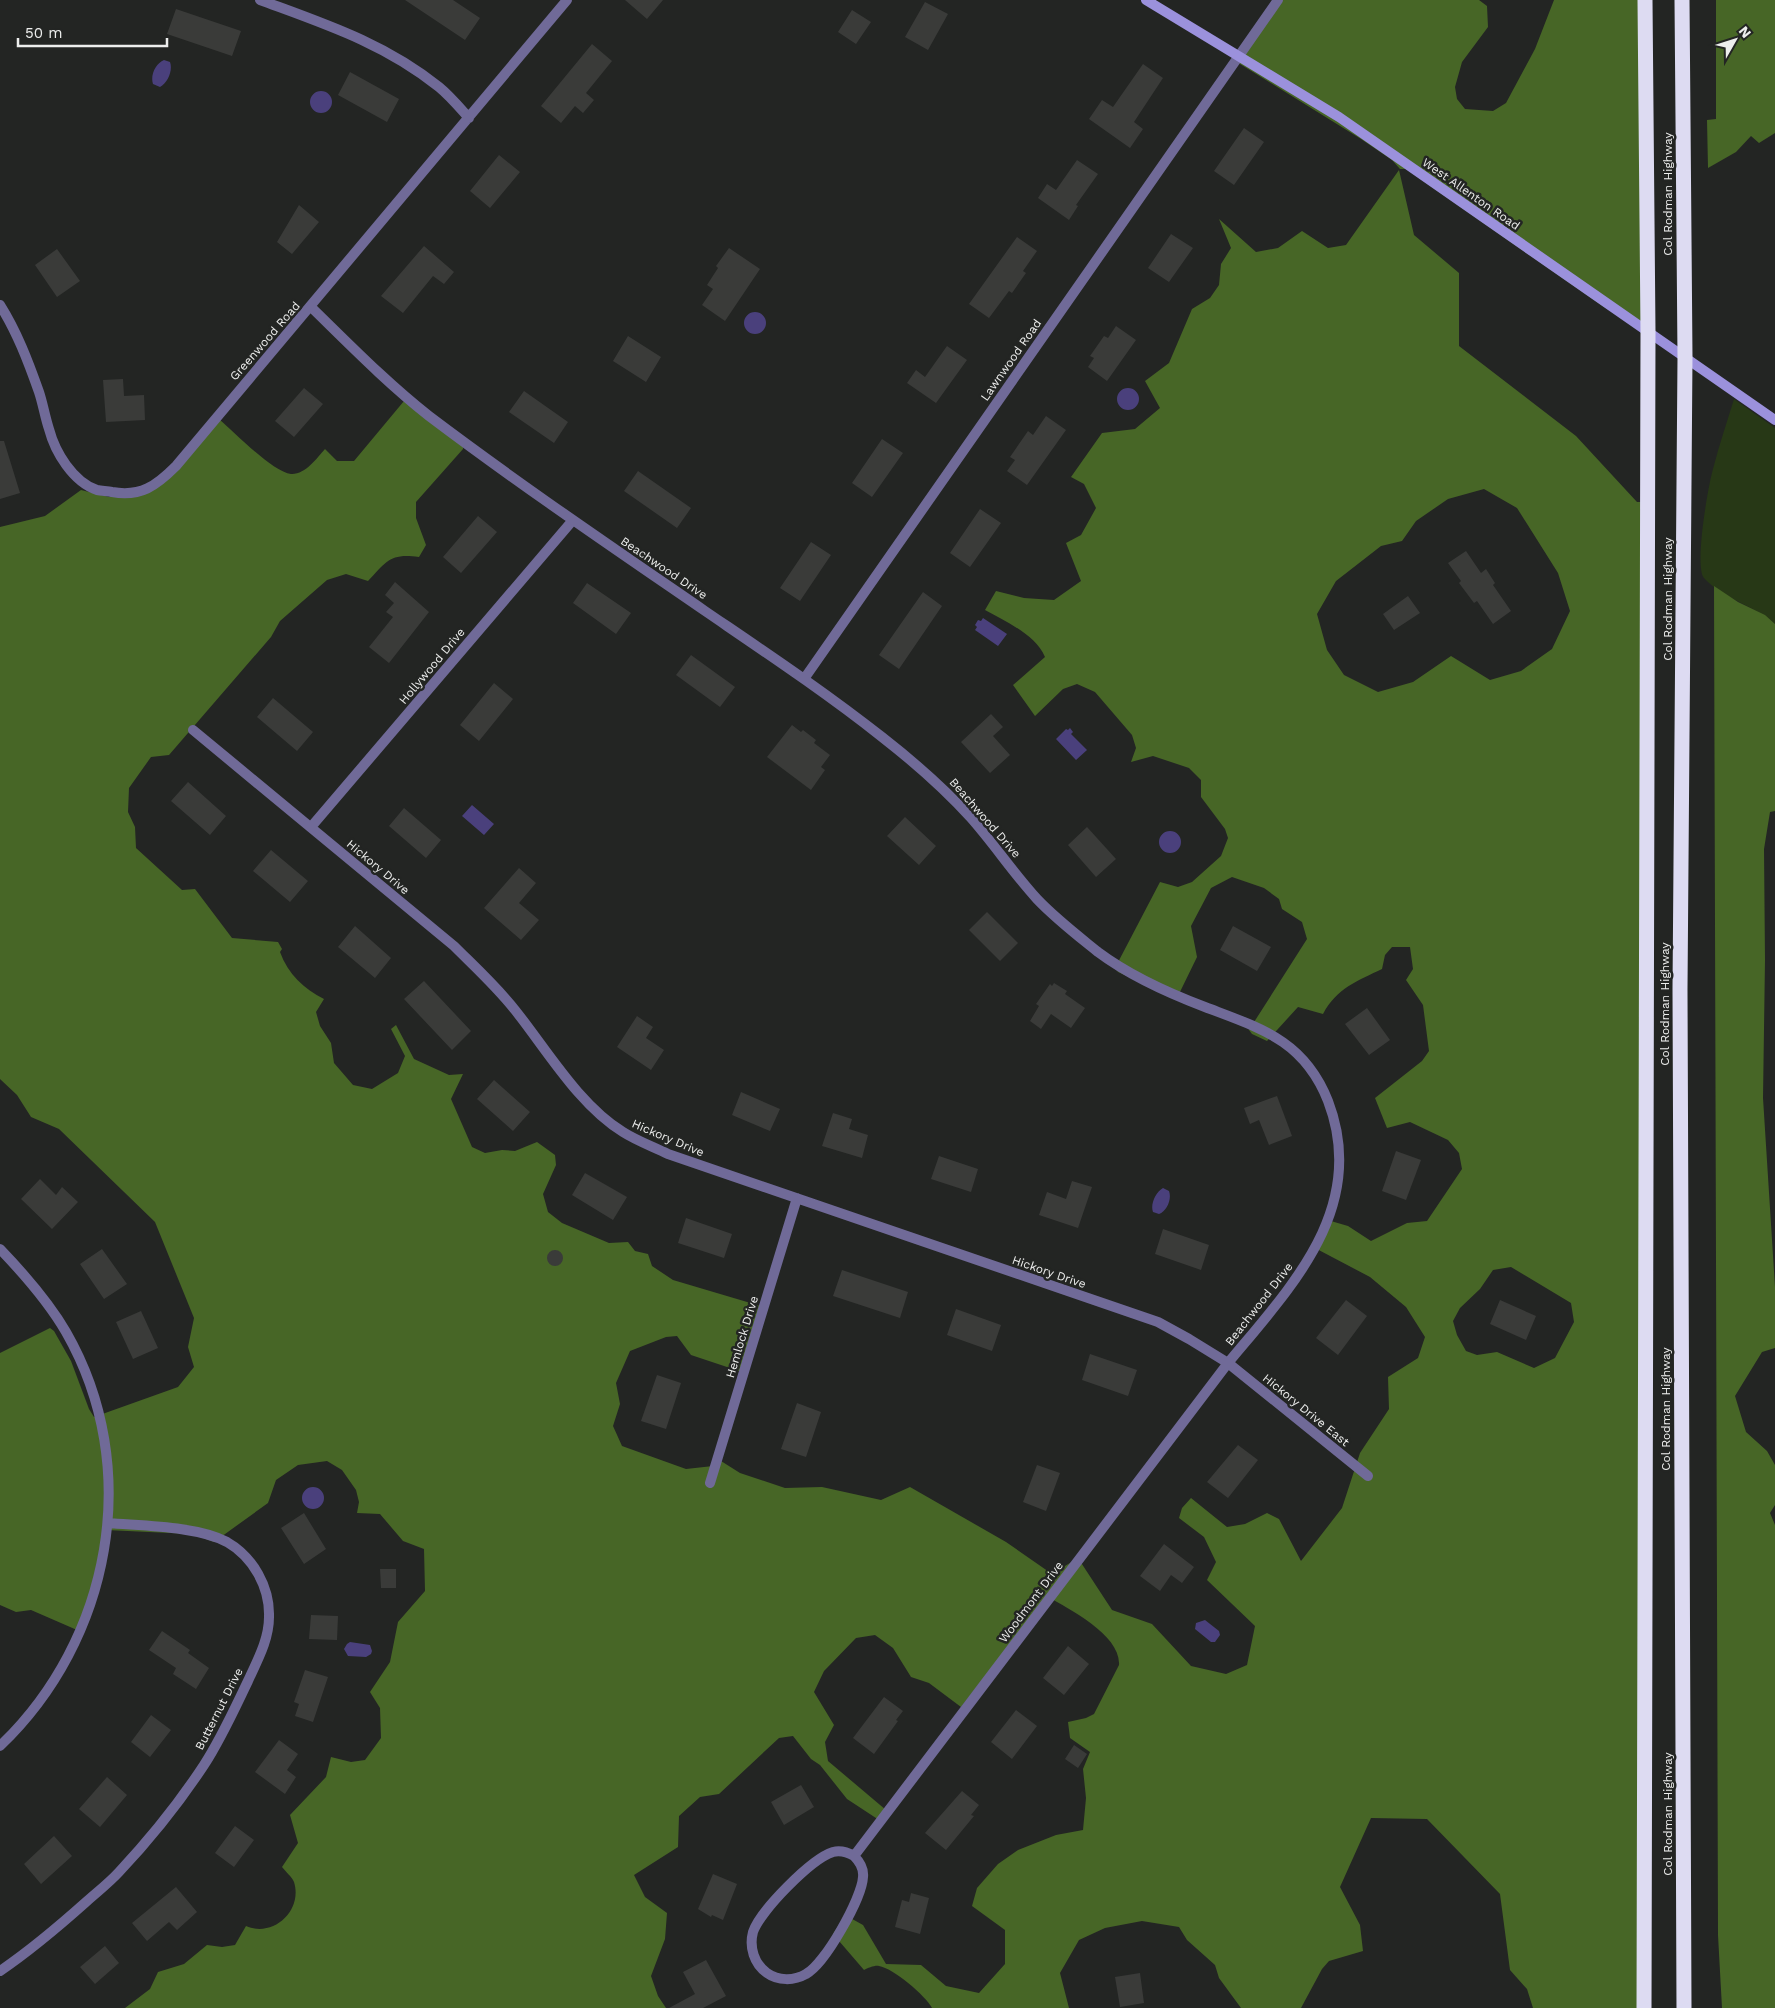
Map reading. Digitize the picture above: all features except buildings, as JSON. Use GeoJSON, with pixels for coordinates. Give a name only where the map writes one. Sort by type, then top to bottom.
{"type":"FeatureCollection","features":[{"type":"Feature","properties":{"kind":"highway","name":"Col Rodman Highway"},"geometry":{"type":"LineString","coordinates":[[1644,2008],[1648,332],[1645,0]]}},
{"type":"Feature","properties":{"kind":"highway","name":"Col Rodman Highway"},"geometry":{"type":"LineString","coordinates":[[1682,0],[1684,357],[1680,989],[1684,2008]]}},
{"type":"Feature","properties":{"kind":"street"},"geometry":{"type":"LineString","coordinates":[[260,0],[369,42],[429,79],[469,118]]}},
{"type":"Feature","properties":{"kind":"street","name":"Greenwood Road"},"geometry":{"type":"LineString","coordinates":[[0,305],[24,351],[41,397],[49,431],[57,451],[82,482],[97,490],[117,493],[141,492],[158,484],[176,466],[311,307],[567,0]]}},
{"type":"Feature","properties":{"kind":"street","name":"West Allenton Road"},"geometry":{"type":"LineString","coordinates":[[1146,0],[1339,117],[1775,420]]}},
{"type":"Feature","properties":{"kind":"street","name":"Lawnwood Road"},"geometry":{"type":"LineString","coordinates":[[804,679],[1278,0]]}},
{"type":"Feature","properties":{"kind":"street","name":"Beachwood Drive"},"geometry":{"type":"LineString","coordinates":[[311,307],[389,382],[427,414],[573,520],[804,679],[909,758],[945,789],[973,820],[1038,900],[1069,929],[1104,956],[1136,976],[1187,1000],[1266,1031],[1287,1044],[1303,1060],[1317,1080],[1328,1101],[1339,1138],[1340,1154],[1337,1189],[1327,1226],[1285,1294],[1228,1363]]}},
{"type":"Feature","properties":{"kind":"street","name":"Hollywood Drive"},"geometry":{"type":"LineString","coordinates":[[310,827],[573,520]]}},
{"type":"Feature","properties":{"kind":"street","name":"Hickory Drive"},"geometry":{"type":"LineString","coordinates":[[193,730],[454,946],[514,1008],[576,1090],[623,1132],[668,1154],[1158,1322],[1228,1363]]}},
{"type":"Feature","properties":{"kind":"street","name":"Hemlock Drive"},"geometry":{"type":"LineString","coordinates":[[710,1483],[797,1198]]}},
{"type":"Feature","properties":{"kind":"street"},"geometry":{"type":"LineString","coordinates":[[0,1249],[24,1273],[47,1302],[83,1366],[95,1401],[104,1437],[109,1510],[106,1547],[98,1583],[87,1618],[72,1651],[53,1683],[31,1713],[0,1746]]}},
{"type":"Feature","properties":{"kind":"street","name":"Hickory Drive East"},"geometry":{"type":"LineString","coordinates":[[1228,1363],[1368,1476]]}},
{"type":"Feature","properties":{"kind":"street","name":"Woodmont Drive"},"geometry":{"type":"LineString","coordinates":[[854,1856],[1228,1363]]}},
{"type":"Feature","properties":{"kind":"street","name":"Butternut Drive"},"geometry":{"type":"LineString","coordinates":[[0,1971],[56,1929],[118,1873],[150,1836],[204,1764],[228,1724],[267,1635],[270,1616],[263,1582],[254,1566],[242,1553],[227,1542],[210,1535],[190,1531],[108,1523]]}},
{"type":"Feature","properties":{"kind":"street"},"geometry":{"type":"LineString","coordinates":[[847,1852],[854,1856],[860,1863],[863,1879],[852,1907],[830,1948],[808,1973],[798,1978],[787,1980],[775,1978],[765,1972],[755,1958],[751,1942],[753,1931],[758,1921],[773,1902],[806,1870],[831,1853],[847,1852]]}},
{"type":"Feature","properties":{"kind":"green space"},"geometry":{"type":"Polygon","coordinates":[[[1277,0],[1479,0],[1487,6],[1488,27],[1462,62],[1455,87],[1457,99],[1465,109],[1493,111],[1506,103],[1535,49],[1554,0],[1644,0],[1643,330],[1604,307],[1406,169],[1400,169],[1392,160],[1361,139],[1240,64],[1235,58],[1277,0]]]}},
{"type":"Feature","properties":{"kind":"green space"},"geometry":{"type":"Polygon","coordinates":[[[1716,0],[1775,0],[1775,133],[1759,143],[1751,136],[1736,152],[1708,168],[1707,120],[1716,119],[1716,0]]]}},
{"type":"Feature","properties":{"kind":"green space"},"geometry":{"type":"Polygon","coordinates":[[[1399,170],[1414,235],[1459,273],[1459,346],[1576,436],[1637,502],[1645,502],[1645,2008],[1533,2008],[1527,1989],[1510,1970],[1500,1894],[1427,1819],[1371,1818],[1340,1887],[1360,1925],[1363,1951],[1329,1961],[1322,1969],[1301,2008],[1241,2008],[1219,1978],[1215,1965],[1187,1940],[1179,1927],[1142,1921],[1105,1928],[1079,1940],[1060,1973],[1069,2008],[932,2008],[916,1990],[885,1968],[877,1966],[864,1970],[833,1934],[845,1915],[863,1925],[886,1964],[921,1965],[946,1986],[979,1993],[1005,1964],[1005,1930],[972,1906],[977,1888],[998,1864],[1018,1850],[1056,1835],[1083,1830],[1086,1798],[1083,1769],[1090,1752],[1070,1738],[1068,1722],[1094,1714],[1119,1665],[1117,1654],[1112,1644],[1103,1634],[1092,1624],[1047,1596],[961,1707],[929,1683],[911,1677],[893,1648],[875,1635],[856,1638],[824,1671],[814,1692],[834,1725],[825,1742],[828,1761],[886,1810],[879,1820],[847,1799],[820,1765],[811,1759],[793,1736],[779,1738],[719,1794],[700,1797],[679,1816],[678,1847],[634,1875],[645,1897],[667,1913],[665,1939],[651,1976],[658,1996],[666,2008],[125,2008],[150,1989],[158,1972],[184,1964],[207,1945],[222,1947],[235,1945],[246,1926],[256,1929],[266,1928],[284,1919],[290,1912],[296,1893],[294,1882],[282,1867],[298,1843],[290,1815],[326,1777],[331,1757],[351,1762],[365,1760],[381,1738],[380,1708],[370,1692],[390,1662],[398,1622],[425,1591],[424,1549],[403,1541],[380,1514],[357,1513],[359,1502],[356,1490],[342,1470],[327,1461],[298,1465],[276,1480],[268,1503],[214,1542],[192,1534],[106,1530],[99,1576],[77,1630],[31,1610],[16,1612],[0,1605],[0,1353],[50,1328],[54,1331],[71,1361],[89,1409],[94,1417],[178,1387],[194,1367],[188,1347],[194,1318],[155,1222],[59,1129],[31,1117],[17,1095],[0,1079],[0,527],[45,516],[81,490],[109,497],[154,486],[220,420],[274,467],[291,474],[296,474],[306,469],[325,449],[337,461],[354,461],[404,401],[463,445],[463,449],[416,502],[416,518],[426,545],[419,557],[401,556],[390,560],[368,581],[346,574],[327,580],[280,621],[271,637],[169,755],[151,757],[129,788],[128,812],[135,827],[136,848],[182,890],[195,889],[232,938],[278,942],[282,949],[280,952],[283,960],[292,974],[303,986],[324,999],[316,1012],[320,1026],[331,1043],[334,1063],[353,1085],[372,1089],[398,1073],[405,1056],[391,1029],[396,1025],[414,1059],[449,1075],[463,1074],[451,1099],[472,1147],[485,1153],[502,1150],[515,1151],[537,1142],[555,1155],[556,1165],[543,1194],[548,1212],[562,1223],[609,1243],[628,1242],[635,1251],[648,1254],[652,1266],[673,1280],[764,1307],[744,1370],[739,1371],[691,1355],[677,1336],[666,1337],[630,1351],[616,1383],[620,1404],[613,1426],[622,1446],[686,1469],[713,1466],[721,1461],[740,1473],[785,1488],[822,1487],[881,1500],[910,1487],[1006,1542],[1052,1574],[1078,1558],[1112,1610],[1152,1624],[1191,1666],[1226,1674],[1247,1665],[1255,1626],[1207,1580],[1216,1562],[1204,1537],[1179,1518],[1182,1508],[1191,1498],[1227,1527],[1245,1524],[1267,1513],[1279,1519],[1301,1561],[1342,1508],[1360,1453],[1389,1409],[1388,1377],[1418,1358],[1425,1337],[1406,1307],[1370,1277],[1313,1247],[1324,1219],[1348,1226],[1371,1241],[1407,1223],[1427,1221],[1462,1169],[1459,1153],[1448,1140],[1410,1122],[1387,1128],[1375,1098],[1422,1061],[1429,1051],[1423,1005],[1406,980],[1413,969],[1410,947],[1392,947],[1385,955],[1382,969],[1348,986],[1335,998],[1323,1014],[1298,1007],[1267,1041],[1252,1034],[1249,1030],[1307,939],[1302,922],[1282,909],[1279,899],[1264,888],[1232,877],[1211,888],[1191,926],[1197,957],[1178,996],[1168,995],[1118,972],[1115,968],[1160,882],[1178,887],[1192,882],[1221,856],[1228,838],[1225,829],[1201,797],[1201,780],[1189,768],[1153,756],[1131,762],[1136,748],[1132,735],[1095,692],[1077,684],[1063,689],[1035,716],[1013,685],[1045,657],[1027,635],[985,610],[996,591],[1024,598],[1054,600],[1081,581],[1066,543],[1081,535],[1096,508],[1084,484],[1071,477],[1102,433],[1135,429],[1160,408],[1145,381],[1169,363],[1192,309],[1210,298],[1219,285],[1221,264],[1231,248],[1219,219],[1256,252],[1278,248],[1302,231],[1328,248],[1346,245],[1399,170]],[[1484,489],[1448,499],[1416,521],[1402,541],[1381,546],[1336,581],[1317,614],[1327,650],[1344,675],[1378,692],[1413,682],[1451,656],[1490,680],[1521,671],[1552,649],[1570,611],[1558,573],[1517,508],[1484,489]],[[1511,1267],[1493,1270],[1480,1289],[1460,1308],[1453,1321],[1457,1335],[1466,1351],[1477,1355],[1497,1352],[1534,1368],[1555,1358],[1574,1322],[1571,1303],[1511,1267]]]}},
{"type":"Feature","properties":{"kind":"green space"},"geometry":{"type":"Polygon","coordinates":[[[1734,399],[1775,428],[1775,624],[1767,617],[1720,591],[1704,578],[1701,571],[1701,543],[1708,492],[1715,460],[1734,399]]]}},
{"type":"Feature","properties":{"kind":"green space"},"geometry":{"type":"Polygon","coordinates":[[[1714,586],[1738,602],[1765,615],[1775,624],[1775,811],[1770,812],[1764,849],[1763,1098],[1775,1287],[1775,1348],[1762,1352],[1735,1396],[1746,1432],[1767,1451],[1775,1465],[1775,1505],[1770,1513],[1775,1525],[1775,2008],[1722,2008],[1718,1935],[1714,586]]]}},
{"type":"Feature","properties":{"kind":"shaded area"},"geometry":{"type":"Polygon","coordinates":[[[164,60],[170,62],[171,69],[167,79],[160,87],[153,84],[152,77],[156,67],[164,60]]]}},
{"type":"Feature","properties":{"kind":"shaded area"},"geometry":{"type":"Polygon","coordinates":[[[321,91],[329,94],[332,102],[329,110],[321,113],[313,110],[310,102],[313,94],[321,91]]]}},
{"type":"Feature","properties":{"kind":"shaded area"},"geometry":{"type":"Polygon","coordinates":[[[755,312],[763,315],[766,323],[763,331],[755,334],[747,331],[744,323],[747,315],[755,312]]]}},
{"type":"Feature","properties":{"kind":"shaded area"},"geometry":{"type":"Polygon","coordinates":[[[1128,388],[1136,391],[1139,399],[1136,407],[1128,410],[1120,407],[1117,399],[1120,391],[1128,388]]]}},
{"type":"Feature","properties":{"kind":"shaded area"},"geometry":{"type":"Polygon","coordinates":[[[983,618],[1007,634],[998,646],[975,630],[978,620],[981,621],[983,618]]]}},
{"type":"Feature","properties":{"kind":"shaded area"},"geometry":{"type":"Polygon","coordinates":[[[1070,728],[1073,732],[1071,734],[1087,750],[1076,760],[1056,739],[1066,729],[1070,728]]]}},
{"type":"Feature","properties":{"kind":"shaded area"},"geometry":{"type":"Polygon","coordinates":[[[472,805],[494,824],[484,835],[462,816],[472,805]]]}},
{"type":"Feature","properties":{"kind":"shaded area"},"geometry":{"type":"Polygon","coordinates":[[[1170,831],[1178,834],[1181,842],[1178,850],[1170,853],[1162,850],[1159,842],[1162,834],[1170,831]]]}},
{"type":"Feature","properties":{"kind":"shaded area"},"geometry":{"type":"Polygon","coordinates":[[[1163,1188],[1169,1191],[1170,1198],[1166,1208],[1159,1214],[1153,1212],[1152,1205],[1156,1195],[1163,1188]]]}},
{"type":"Feature","properties":{"kind":"shaded area"},"geometry":{"type":"Polygon","coordinates":[[[313,1487],[321,1490],[324,1498],[321,1506],[313,1509],[305,1506],[302,1498],[305,1490],[313,1487]]]}},
{"type":"Feature","properties":{"kind":"shaded area"},"geometry":{"type":"Polygon","coordinates":[[[1205,1620],[1219,1631],[1220,1635],[1215,1642],[1211,1642],[1195,1629],[1196,1623],[1205,1620]]]}},
{"type":"Feature","properties":{"kind":"shaded area"},"geometry":{"type":"Polygon","coordinates":[[[350,1642],[370,1645],[371,1654],[366,1657],[348,1656],[344,1649],[350,1642]]]}}]}
